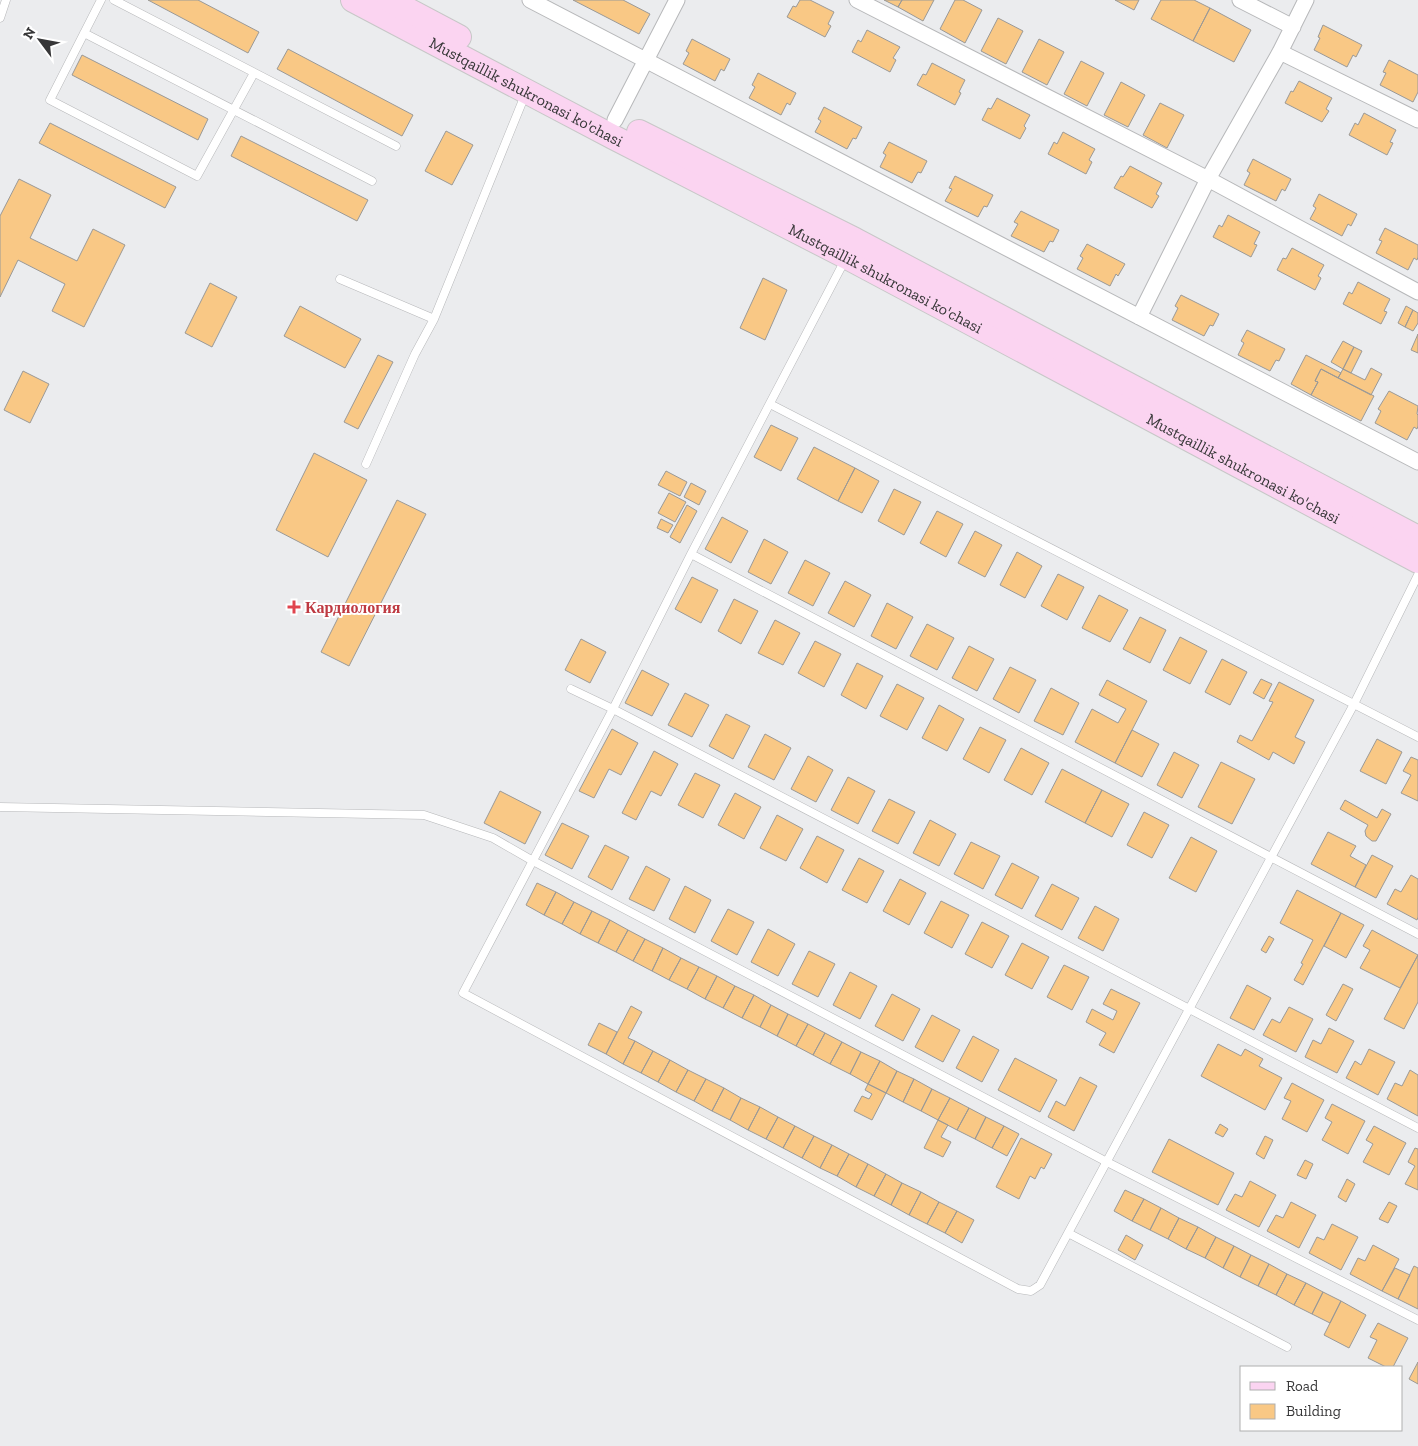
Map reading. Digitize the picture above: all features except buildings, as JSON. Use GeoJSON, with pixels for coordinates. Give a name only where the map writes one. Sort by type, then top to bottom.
{"type":"FeatureCollection","features":[{"type":"Feature","properties":{"kind":"main road","name":"Mustqaillik shukronasi ko'chasi"},"geometry":{"type":"LineString","coordinates":[[353,0],[613,137],[847,257],[1418,561]]}},
{"type":"Feature","properties":{"kind":"main road","name":"Mustqaillik shukronasi ko'chasi"},"geometry":{"type":"LineString","coordinates":[[389,0],[615,120],[855,240],[1418,538]]}},
{"type":"Feature","properties":{"kind":"street"},"geometry":{"type":"LineString","coordinates":[[530,0],[1418,462]]}},
{"type":"Feature","properties":{"kind":"street"},"geometry":{"type":"LineString","coordinates":[[857,0],[1208,179],[1418,292]]}},
{"type":"Feature","properties":{"kind":"street"},"geometry":{"type":"LineString","coordinates":[[1240,0],[1292,27]]}},
{"type":"Feature","properties":{"kind":"street"},"geometry":{"type":"LineString","coordinates":[[1139,317],[1208,179],[1280,52],[1306,0]]}},
{"type":"Feature","properties":{"kind":"street"},"geometry":{"type":"LineString","coordinates":[[615,120],[673,3]]}},
{"type":"Feature","properties":{"kind":"street"},"geometry":{"type":"LineString","coordinates":[[1280,52],[1418,120]]}},
{"type":"Feature","properties":{"kind":"lane"},"geometry":{"type":"LineString","coordinates":[[0,16],[6,0]]}},
{"type":"Feature","properties":{"kind":"lane"},"geometry":{"type":"LineString","coordinates":[[101,0],[50,100],[197,176],[254,73]]}},
{"type":"Feature","properties":{"kind":"lane"},"geometry":{"type":"LineString","coordinates":[[114,0],[396,146]]}},
{"type":"Feature","properties":{"kind":"lane"},"geometry":{"type":"LineString","coordinates":[[84,33],[372,182]]}},
{"type":"Feature","properties":{"kind":"lane"},"geometry":{"type":"LineString","coordinates":[[366,464],[434,319],[526,90]]}},
{"type":"Feature","properties":{"kind":"lane"},"geometry":{"type":"LineString","coordinates":[[847,257],[691,554],[534,861],[463,993],[1018,1289],[1031,1291],[1040,1286],[1272,857],[1354,704],[1418,575]]}},
{"type":"Feature","properties":{"kind":"lane"},"geometry":{"type":"LineString","coordinates":[[340,279],[434,319]]}},
{"type":"Feature","properties":{"kind":"lane"},"geometry":{"type":"LineString","coordinates":[[770,404],[1418,737]]}},
{"type":"Feature","properties":{"kind":"lane"},"geometry":{"type":"LineString","coordinates":[[691,554],[1418,934]]}},
{"type":"Feature","properties":{"kind":"lane"},"geometry":{"type":"LineString","coordinates":[[571,689],[1190,1008],[1418,1128]]}},
{"type":"Feature","properties":{"kind":"lane"},"geometry":{"type":"LineString","coordinates":[[0,807],[424,815],[493,838],[1107,1162],[1418,1320]]}},
{"type":"Feature","properties":{"kind":"lane"},"geometry":{"type":"LineString","coordinates":[[1068,1233],[1287,1346]]}},
{"type":"Feature","properties":{"kind":"place","name":"Кардиология"},"geometry":{"type":"Point","coordinates":[294,607]}}]}
